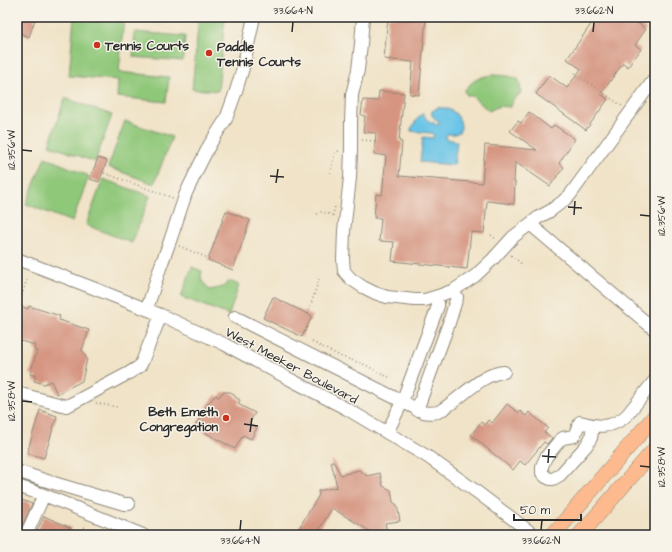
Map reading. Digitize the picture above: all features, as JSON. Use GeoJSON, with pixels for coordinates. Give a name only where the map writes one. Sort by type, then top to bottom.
{"type":"FeatureCollection","features":[{"type":"Feature","properties":{"kind":"main road"},"geometry":{"type":"LineString","coordinates":[[553,535],[655,416]]}},
{"type":"Feature","properties":{"kind":"main road"},"geometry":{"type":"LineString","coordinates":[[580,535],[655,449]]}},
{"type":"Feature","properties":{"kind":"street"},"geometry":{"type":"LineString","coordinates":[[147,309],[182,206],[210,144],[226,119],[243,68],[254,17]]}},
{"type":"Feature","properties":{"kind":"street"},"geometry":{"type":"LineString","coordinates":[[363,17],[358,70],[352,95],[350,122],[350,178],[344,231],[344,271],[363,287],[387,297],[426,300],[454,290],[475,276],[513,237],[570,195],[655,78]]}},
{"type":"Feature","properties":{"kind":"street"},"geometry":{"type":"LineString","coordinates":[[530,224],[655,330]]}},
{"type":"Feature","properties":{"kind":"street","name":"West Meeker Boulevard"},"geometry":{"type":"LineString","coordinates":[[17,259],[161,315],[224,344],[346,409],[428,457],[534,535]]}},
{"type":"Feature","properties":{"kind":"street"},"geometry":{"type":"LineString","coordinates":[[388,434],[402,402],[438,306],[438,296]]}},
{"type":"Feature","properties":{"kind":"street"},"geometry":{"type":"LineString","coordinates":[[417,410],[449,323],[456,297]]}},
{"type":"Feature","properties":{"kind":"street"},"geometry":{"type":"LineString","coordinates":[[17,393],[66,406],[110,384],[140,366],[161,315]]}},
{"type":"Feature","properties":{"kind":"street"},"geometry":{"type":"LineString","coordinates":[[235,317],[417,410],[427,413],[438,412],[477,384],[498,372],[504,372]]}},
{"type":"Feature","properties":{"kind":"street"},"geometry":{"type":"LineString","coordinates":[[593,426],[590,441],[560,475],[550,479],[546,477],[542,473],[542,466],[546,457],[560,440],[574,436],[580,422],[593,426],[600,426],[611,425],[621,420],[627,415],[655,380]]}},
{"type":"Feature","properties":{"kind":"street"},"geometry":{"type":"LineString","coordinates":[[17,471],[124,504],[129,504]]}},
{"type":"Feature","properties":{"kind":"street"},"geometry":{"type":"LineString","coordinates":[[17,486],[44,495],[136,534]]}},
{"type":"Feature","properties":{"kind":"street"},"geometry":{"type":"LineString","coordinates":[[26,535],[44,495]]}},
{"type":"Feature","properties":{"kind":"path"},"geometry":{"type":"LineString","coordinates":[[575,73],[630,112]]}},
{"type":"Feature","properties":{"kind":"path"},"geometry":{"type":"LineString","coordinates":[[104,173],[175,199]]}},
{"type":"Feature","properties":{"kind":"path"},"geometry":{"type":"LineString","coordinates":[[317,214],[321,212],[333,215],[335,206],[347,207]]}},
{"type":"Feature","properties":{"kind":"path"},"geometry":{"type":"LineString","coordinates":[[170,242],[208,258]]}},
{"type":"Feature","properties":{"kind":"path"},"geometry":{"type":"LineString","coordinates":[[17,312],[27,279]]}},
{"type":"Feature","properties":{"kind":"path"},"geometry":{"type":"LineString","coordinates":[[308,314],[319,279]]}},
{"type":"Feature","properties":{"kind":"path"},"geometry":{"type":"LineString","coordinates":[[312,342],[342,357],[366,364],[379,373],[389,377]]}},
{"type":"Feature","properties":{"kind":"path"},"geometry":{"type":"LineString","coordinates":[[96,402],[117,407]]}},
{"type":"Feature","properties":{"kind":"path"},"geometry":{"type":"LineString","coordinates":[[81,535],[91,514]]}},
{"type":"Feature","properties":{"kind":"green space","name":"Tennis Courts"},"geometry":{"type":"Polygon","coordinates":[[[74,17],[124,17],[119,72],[169,77],[166,102],[117,97],[118,80],[69,76],[74,17]]]}},
{"type":"Feature","properties":{"kind":"green space","name":"Paddle Tennis Courts"},"geometry":{"type":"Polygon","coordinates":[[[199,17],[225,17],[218,91],[192,89],[199,17]]]}},
{"type":"Feature","properties":{"kind":"green space"},"geometry":{"type":"Polygon","coordinates":[[[135,32],[185,36],[183,61],[133,57],[135,32]]]}},
{"type":"Feature","properties":{"kind":"green space"},"geometry":{"type":"Polygon","coordinates":[[[492,75],[509,76],[518,79],[521,93],[513,100],[510,107],[499,106],[489,111],[472,96],[467,95],[464,91],[476,80],[492,75]]]}},
{"type":"Feature","properties":{"kind":"green space"},"geometry":{"type":"Polygon","coordinates":[[[65,98],[112,115],[95,162],[49,145],[65,98]]]}},
{"type":"Feature","properties":{"kind":"green space"},"geometry":{"type":"Polygon","coordinates":[[[125,121],[172,137],[154,184],[108,167],[125,121]]]}},
{"type":"Feature","properties":{"kind":"green space"},"geometry":{"type":"Polygon","coordinates":[[[45,157],[89,176],[72,222],[26,204],[45,157]]]}},
{"type":"Feature","properties":{"kind":"green space"},"geometry":{"type":"Polygon","coordinates":[[[103,179],[150,196],[132,243],[86,225],[103,179]]]}},
{"type":"Feature","properties":{"kind":"green space"},"geometry":{"type":"Polygon","coordinates":[[[192,267],[202,271],[202,281],[209,290],[223,287],[229,281],[239,285],[229,315],[181,297],[192,267]]]}},
{"type":"Feature","properties":{"kind":"water"},"geometry":{"type":"Polygon","coordinates":[[[437,108],[449,109],[455,113],[461,125],[460,131],[453,134],[447,134],[446,136],[446,139],[457,141],[454,165],[420,162],[423,137],[433,138],[434,135],[431,133],[411,131],[411,129],[423,113],[428,121],[434,122],[435,125],[438,125],[439,121],[432,115],[432,111],[437,108]]]}},
{"type":"Feature","properties":{"kind":"building"},"geometry":{"type":"Polygon","coordinates":[[[17,17],[36,17],[29,37],[17,32],[17,17]]]}},
{"type":"Feature","properties":{"kind":"building"},"geometry":{"type":"Polygon","coordinates":[[[388,17],[426,17],[419,95],[410,94],[413,62],[384,59],[388,17]]]}},
{"type":"Feature","properties":{"kind":"building"},"geometry":{"type":"Polygon","coordinates":[[[596,17],[635,17],[633,20],[646,29],[635,45],[641,49],[628,67],[623,63],[601,94],[608,99],[586,130],[536,94],[549,75],[567,88],[581,69],[567,59],[596,17]]]}},
{"type":"Feature","properties":{"kind":"building"},"geometry":{"type":"Polygon","coordinates":[[[379,91],[404,93],[399,141],[402,142],[399,176],[482,183],[485,145],[537,150],[510,131],[518,121],[521,123],[529,112],[551,129],[554,125],[575,139],[559,163],[564,167],[550,186],[515,162],[514,204],[487,201],[484,233],[471,232],[467,269],[392,261],[394,242],[379,241],[381,218],[374,218],[376,194],[382,195],[386,156],[374,154],[376,133],[363,132],[365,116],[361,115],[363,100],[378,101],[379,91]]]}},
{"type":"Feature","properties":{"kind":"building"},"geometry":{"type":"Polygon","coordinates":[[[98,158],[107,161],[99,182],[90,179],[98,158]]]}},
{"type":"Feature","properties":{"kind":"building"},"geometry":{"type":"Polygon","coordinates":[[[226,211],[250,220],[233,270],[208,260],[226,211]]]}},
{"type":"Feature","properties":{"kind":"building"},"geometry":{"type":"Polygon","coordinates":[[[273,297],[312,316],[302,337],[263,318],[273,297]]]}},
{"type":"Feature","properties":{"kind":"building"},"geometry":{"type":"Polygon","coordinates":[[[21,306],[28,309],[29,306],[60,316],[59,320],[89,330],[82,350],[87,359],[82,381],[57,394],[51,381],[44,384],[34,381],[36,376],[30,374],[37,351],[34,350],[35,345],[17,340],[17,323],[21,306]]]}},
{"type":"Feature","properties":{"kind":"building","name":"Beth Emeth Congregation"},"geometry":{"type":"Polygon","coordinates":[[[223,392],[231,392],[240,400],[238,404],[255,413],[249,423],[257,428],[251,439],[243,435],[235,449],[195,427],[208,403],[216,395],[219,397],[223,392]]]}},
{"type":"Feature","properties":{"kind":"building"},"geometry":{"type":"Polygon","coordinates":[[[507,404],[519,413],[520,411],[526,416],[529,412],[548,428],[544,432],[552,438],[547,444],[544,442],[525,465],[520,461],[513,470],[471,435],[481,422],[485,425],[488,420],[492,423],[507,404]]]}},
{"type":"Feature","properties":{"kind":"building"},"geometry":{"type":"Polygon","coordinates":[[[40,410],[57,416],[44,458],[27,453],[40,410]]]}},
{"type":"Feature","properties":{"kind":"building"},"geometry":{"type":"Polygon","coordinates":[[[331,461],[333,461],[341,475],[359,470],[367,476],[380,473],[383,486],[391,490],[393,502],[397,505],[400,521],[385,523],[388,535],[376,535],[332,508],[316,535],[310,535],[299,528],[319,495],[318,491],[337,487],[331,461]]]}},
{"type":"Feature","properties":{"kind":"building"},"geometry":{"type":"Polygon","coordinates":[[[17,498],[32,504],[18,535],[17,535],[17,498]]]}},
{"type":"Feature","properties":{"kind":"building"},"geometry":{"type":"Polygon","coordinates":[[[44,516],[71,528],[68,535],[35,535],[44,516]]]}},
{"type":"Feature","properties":{"kind":"place","name":"Tennis Courts"},"geometry":{"type":"Point","coordinates":[97,45]}},
{"type":"Feature","properties":{"kind":"place","name":"Paddle Tennis Courts"},"geometry":{"type":"Point","coordinates":[209,53]}},
{"type":"Feature","properties":{"kind":"place","name":"Beth Emeth Congregation"},"geometry":{"type":"Point","coordinates":[226,418]}}]}
